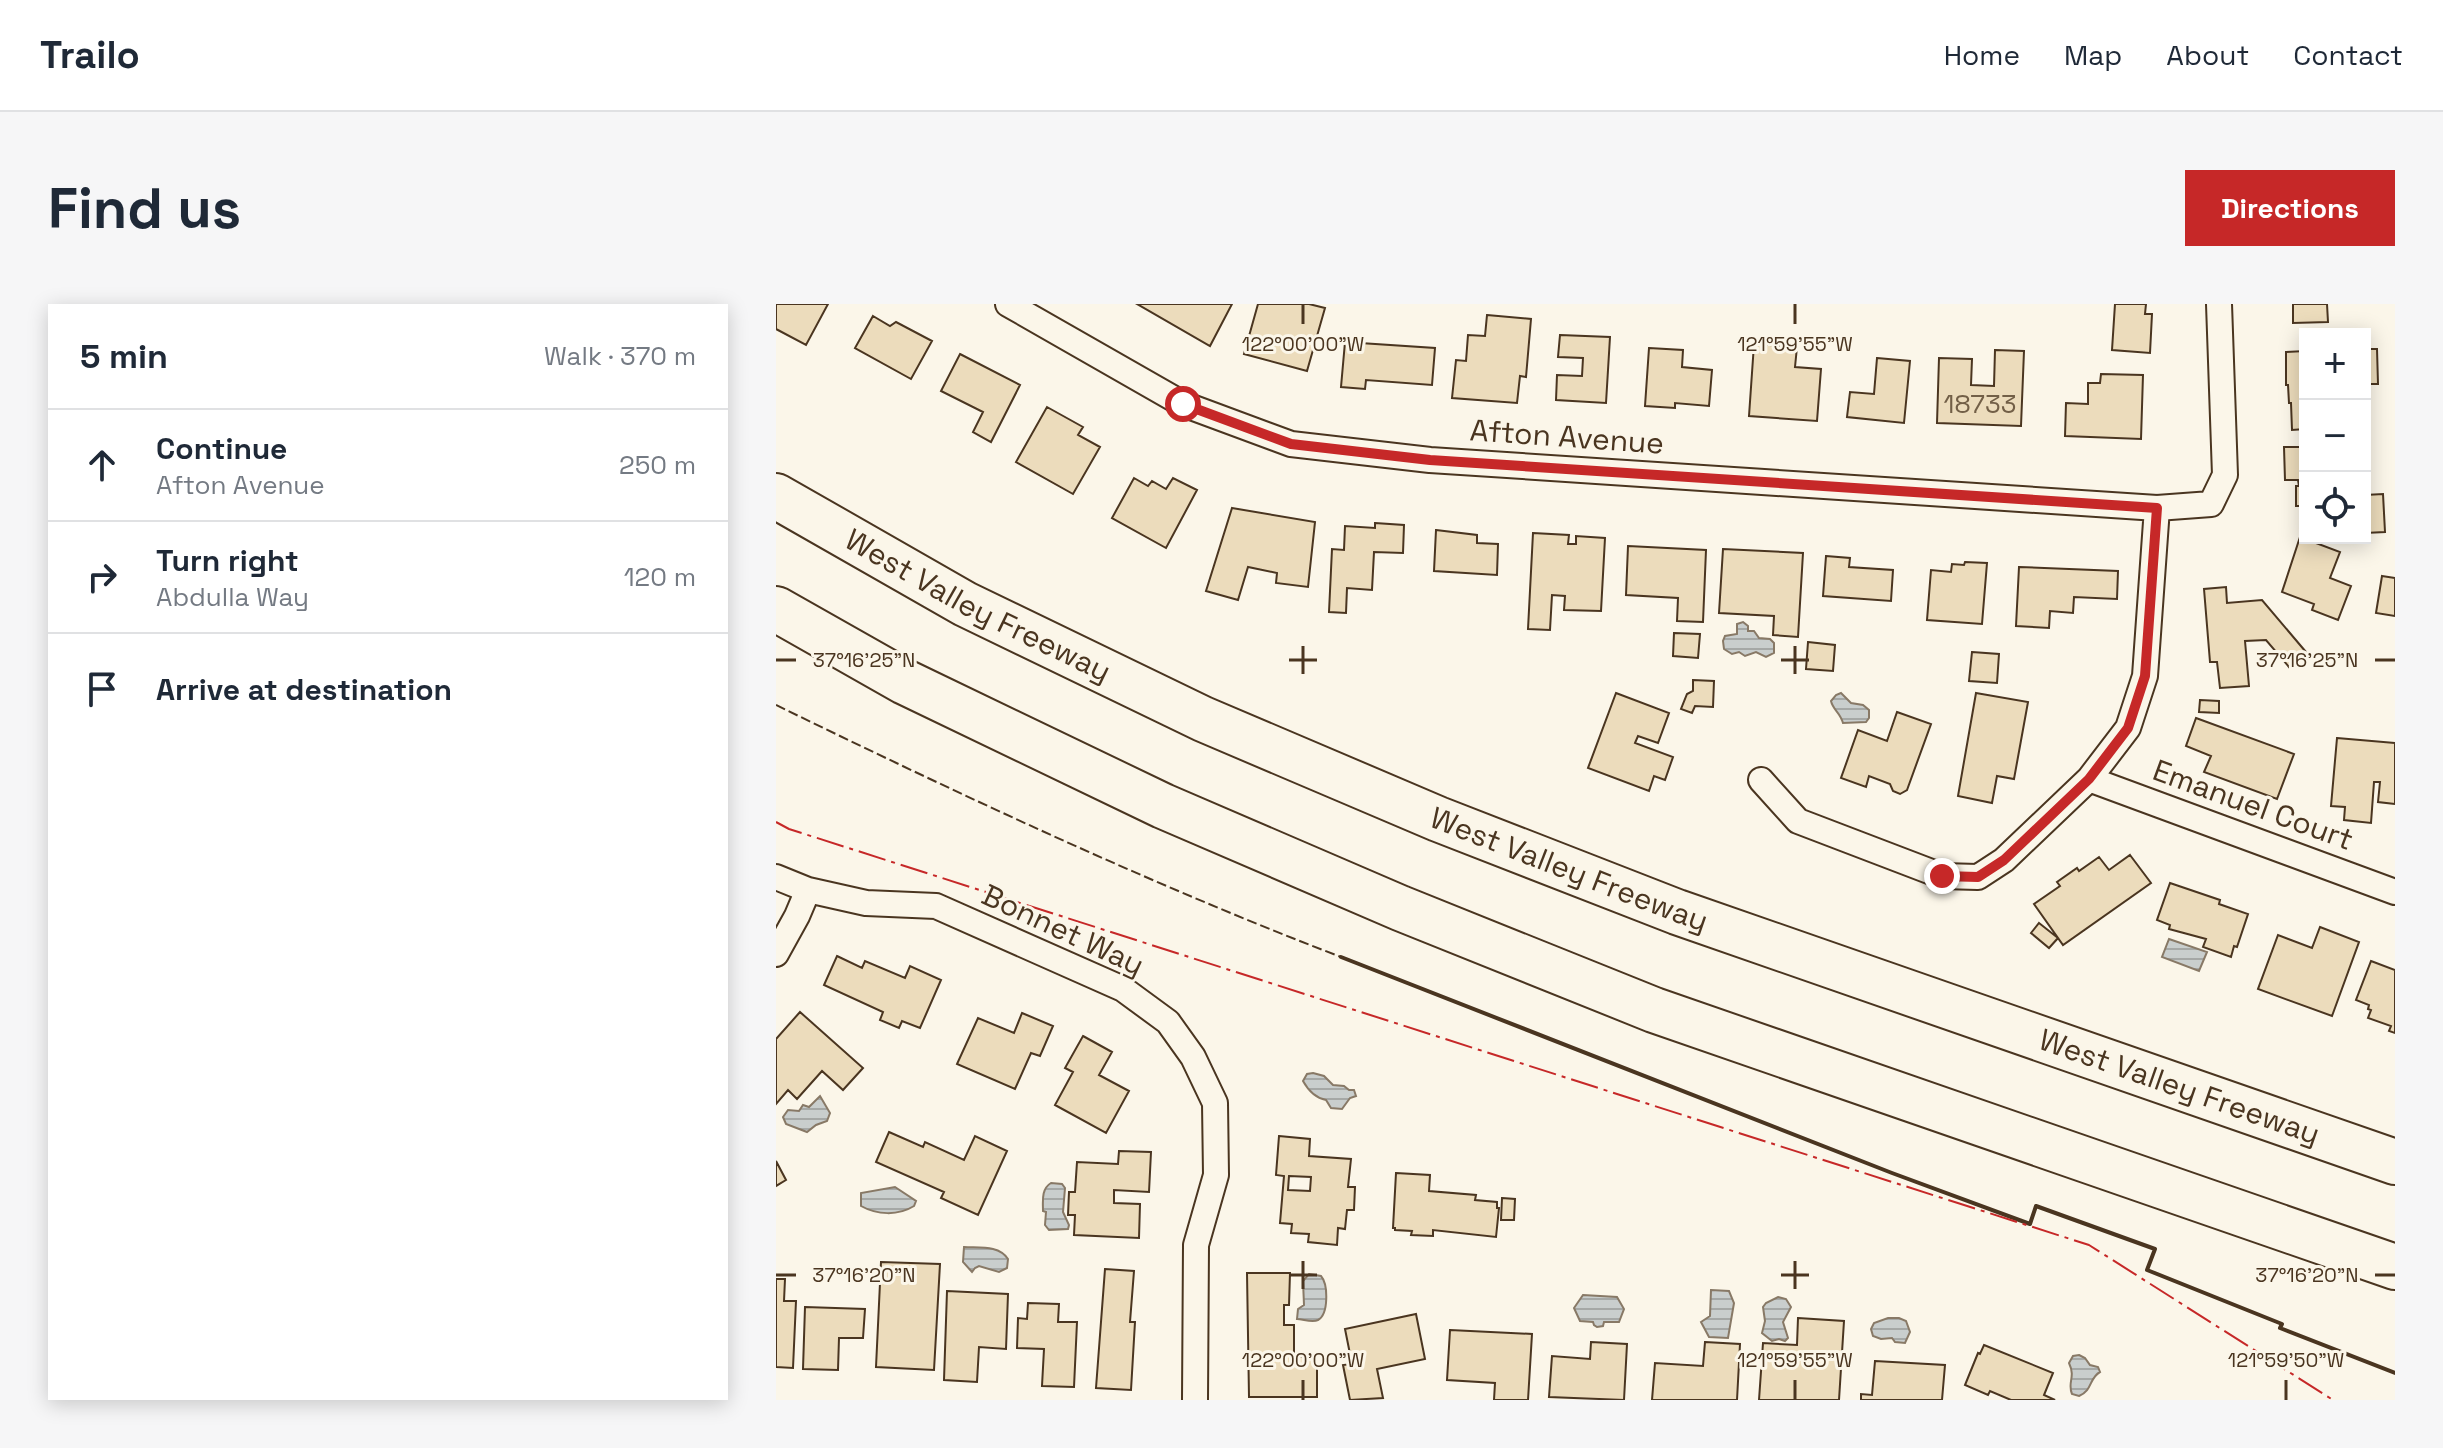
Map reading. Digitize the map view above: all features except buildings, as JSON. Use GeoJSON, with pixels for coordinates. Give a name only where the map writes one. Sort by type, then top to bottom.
{"type":"FeatureCollection","features":[{"type":"Feature","properties":{"kind":"highway","name":"West Valley Freeway"},"geometry":{"type":"LineString","coordinates":[[776,496],[965,604],[1203,719],[1438,819],[1677,912],[2395,1162]]}},
{"type":"Feature","properties":{"kind":"highway"},"geometry":{"type":"LineString","coordinates":[[776,609],[905,682],[1134,792],[1400,908],[1654,1010],[2395,1267]]}},
{"type":"Feature","properties":{"kind":"street","name":"Afton Avenue"},"geometry":{"type":"LineString","coordinates":[[1008,304],[1183,404],[1291,444],[1446,461],[2157,508],[2211,504],[2225,475],[2219,304]]}},
{"type":"Feature","properties":{"kind":"street"},"geometry":{"type":"LineString","coordinates":[[1761,780],[1798,821],[1942,876],[1978,877],[2004,860],[2089,779],[2128,728],[2145,676],[2157,508]]}},
{"type":"Feature","properties":{"kind":"street","name":"Emanuel Court"},"geometry":{"type":"LineString","coordinates":[[2089,779],[2395,892]]}},
{"type":"Feature","properties":{"kind":"street","name":"Bonnet Way"},"geometry":{"type":"LineString","coordinates":[[776,877],[808,890],[866,903],[936,906],[1123,989],[1168,1022],[1193,1057],[1215,1103],[1216,1175],[1196,1245],[1195,1400]]}},
{"type":"Feature","properties":{"kind":"street"},"geometry":{"type":"LineString","coordinates":[[776,954],[808,890]]}},
{"type":"Feature","properties":{"kind":"shaded area"},"geometry":{"type":"Polygon","coordinates":[[[1743,622],[1748,626],[1748,631],[1754,631],[1759,638],[1770,639],[1774,643],[1774,653],[1766,657],[1756,652],[1745,656],[1724,649],[1725,636],[1737,634],[1737,624],[1743,622]]]}},
{"type":"Feature","properties":{"kind":"shaded area"},"geometry":{"type":"Polygon","coordinates":[[[1841,693],[1851,703],[1863,705],[1869,710],[1866,722],[1843,723],[1831,701],[1841,693]]]}},
{"type":"Feature","properties":{"kind":"shaded area"},"geometry":{"type":"Polygon","coordinates":[[[2169,939],[2207,952],[2199,971],[2162,957],[2169,939]]]}},
{"type":"Feature","properties":{"kind":"shaded area"},"geometry":{"type":"Polygon","coordinates":[[[1307,1074],[1324,1076],[1333,1085],[1354,1090],[1356,1096],[1350,1098],[1342,1109],[1331,1108],[1303,1081],[1307,1074]]]}},
{"type":"Feature","properties":{"kind":"shaded area"},"geometry":{"type":"Polygon","coordinates":[[[820,1096],[830,1113],[827,1121],[807,1132],[786,1124],[783,1117],[788,1110],[799,1111],[803,1105],[809,1107],[820,1096]]]}},
{"type":"Feature","properties":{"kind":"shaded area"},"geometry":{"type":"Polygon","coordinates":[[[1051,1183],[1062,1184],[1065,1188],[1063,1212],[1068,1229],[1049,1230],[1045,1225],[1043,1196],[1051,1183]]]}},
{"type":"Feature","properties":{"kind":"shaded area"},"geometry":{"type":"Polygon","coordinates":[[[895,1187],[916,1201],[914,1206],[888,1213],[861,1206],[861,1193],[895,1187]]]}},
{"type":"Feature","properties":{"kind":"shaded area"},"geometry":{"type":"Polygon","coordinates":[[[964,1247],[1000,1251],[1008,1259],[1007,1268],[999,1272],[979,1266],[972,1272],[963,1262],[964,1247]]]}},
{"type":"Feature","properties":{"kind":"shaded area"},"geometry":{"type":"Polygon","coordinates":[[[1309,1274],[1321,1276],[1326,1292],[1324,1312],[1316,1321],[1297,1319],[1298,1309],[1304,1305],[1303,1281],[1309,1274]]]}},
{"type":"Feature","properties":{"kind":"shaded area"},"geometry":{"type":"Polygon","coordinates":[[[1711,1290],[1729,1291],[1734,1303],[1728,1338],[1709,1337],[1701,1322],[1710,1316],[1711,1290]]]}},
{"type":"Feature","properties":{"kind":"shaded area"},"geometry":{"type":"Polygon","coordinates":[[[1583,1295],[1617,1297],[1624,1309],[1619,1322],[1604,1322],[1603,1326],[1597,1327],[1593,1322],[1580,1321],[1574,1308],[1583,1295]]]}},
{"type":"Feature","properties":{"kind":"shaded area"},"geometry":{"type":"Polygon","coordinates":[[[1778,1297],[1786,1299],[1791,1307],[1783,1322],[1788,1338],[1785,1341],[1772,1341],[1762,1333],[1765,1321],[1763,1307],[1778,1297]]]}},
{"type":"Feature","properties":{"kind":"shaded area"},"geometry":{"type":"Polygon","coordinates":[[[1888,1318],[1906,1321],[1910,1332],[1905,1343],[1873,1336],[1871,1329],[1874,1323],[1888,1318]]]}},
{"type":"Feature","properties":{"kind":"shaded area"},"geometry":{"type":"Polygon","coordinates":[[[2079,1355],[2090,1365],[2098,1367],[2100,1372],[2087,1391],[2079,1396],[2072,1394],[2069,1363],[2073,1356],[2079,1355]]]}},
{"type":"Feature","properties":{"kind":"fence"},"geometry":{"type":"LineString","coordinates":[[776,705],[1056,837],[1197,899],[1341,957]]}},
{"type":"Feature","properties":{"kind":"wall"},"geometry":{"type":"LineString","coordinates":[[1341,957],[2030,1224],[2036,1206],[2155,1249],[2147,1270],[2282,1324],[2280,1328],[2395,1373]]}},
{"type":"Feature","properties":{"kind":"power"},"geometry":{"type":"LineString","coordinates":[[776,822],[789,829],[2089,1245],[2333,1400]]}},
{"type":"Feature","properties":{"kind":"route"},"geometry":{"type":"LineString","coordinates":[[1183,404],[1291,444],[1430,460],[2157,508],[2145,676],[2128,728],[2089,779],[2004,860],[1978,877],[1942,876]]}}]}
